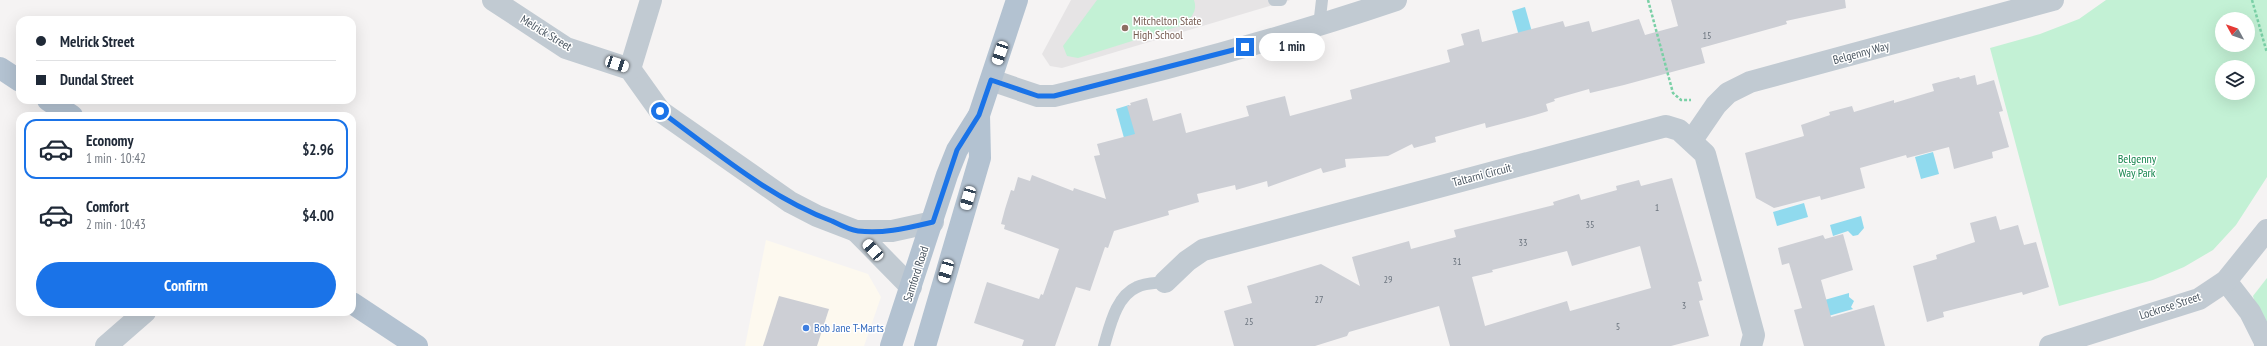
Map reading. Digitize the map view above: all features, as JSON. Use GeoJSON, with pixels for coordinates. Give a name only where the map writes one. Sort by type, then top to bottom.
{"type":"FeatureCollection","features":[{"type":"Feature","properties":{"kind":"main road","name":"Samford Road"},"geometry":{"type":"LineString","coordinates":[[891,346],[957,150],[979,115],[1018,0]]}},
{"type":"Feature","properties":{"kind":"main road"},"geometry":{"type":"LineString","coordinates":[[0,68],[16,78]]}},
{"type":"Feature","properties":{"kind":"main road"},"geometry":{"type":"LineString","coordinates":[[54,104],[66,112]]}},
{"type":"Feature","properties":{"kind":"main road","name":"Samford Road"},"geometry":{"type":"LineString","coordinates":[[925,346],[980,158],[979,115]]}},
{"type":"Feature","properties":{"kind":"main road"},"geometry":{"type":"LineString","coordinates":[[356,306],[417,346]]}},
{"type":"Feature","properties":{"kind":"street","name":"Melrick Street"},"geometry":{"type":"LineString","coordinates":[[493,0],[566,48],[630,69]]}},
{"type":"Feature","properties":{"kind":"street"},"geometry":{"type":"LineString","coordinates":[[651,0],[630,69],[660,111],[790,202],[817,216],[856,231],[892,231],[933,222]]}},
{"type":"Feature","properties":{"kind":"street"},"geometry":{"type":"LineString","coordinates":[[991,80],[1038,96],[1054,96],[1186,64],[1320,26],[1396,0]]}},
{"type":"Feature","properties":{"kind":"street","name":"Belgenny Way"},"geometry":{"type":"LineString","coordinates":[[1692,140],[1728,93],[1750,82],[2053,0]]}},
{"type":"Feature","properties":{"kind":"street","name":"Taltarni Circuit"},"geometry":{"type":"LineString","coordinates":[[1165,282],[1187,261],[1203,250],[1666,126],[1679,130],[1692,140],[1705,154],[1754,335],[1751,346]]}},
{"type":"Feature","properties":{"kind":"street","name":"Lockrose Street"},"geometry":{"type":"LineString","coordinates":[[2050,346],[2199,299],[2226,281],[2267,230]]}},
{"type":"Feature","properties":{"kind":"street"},"geometry":{"type":"LineString","coordinates":[[856,231],[911,287]]}},
{"type":"Feature","properties":{"kind":"street"},"geometry":{"type":"LineString","coordinates":[[2226,281],[2250,312],[2265,342],[2265,346]]}},
{"type":"Feature","properties":{"kind":"street"},"geometry":{"type":"LineString","coordinates":[[106,346],[140,316]]}},
{"type":"Feature","properties":{"kind":"lane"},"geometry":{"type":"LineString","coordinates":[[1274,0],[1281,0]]}},
{"type":"Feature","properties":{"kind":"lane"},"geometry":{"type":"LineString","coordinates":[[1320,26],[1322,0]]}},
{"type":"Feature","properties":{"kind":"lane","name":"Taltarni Circuit"},"geometry":{"type":"LineString","coordinates":[[1104,346],[1114,316],[1124,295],[1138,286],[1165,282]]}},
{"type":"Feature","properties":{"kind":"path"},"geometry":{"type":"LineString","coordinates":[[1648,0],[1673,93],[1680,100],[1697,100],[1712,112]]}},
{"type":"Feature","properties":{"kind":"path"},"geometry":{"type":"LineString","coordinates":[[2252,0],[2267,53]]}},
{"type":"Feature","properties":{"kind":"shaded area","name":"Mitchelton State High School"},"geometry":{"type":"Polygon","coordinates":[[[1071,0],[1290,0],[1062,68],[1050,66],[1042,54],[1071,0]]]}},
{"type":"Feature","properties":{"kind":"shaded area"},"geometry":{"type":"Polygon","coordinates":[[[766,240],[868,274],[881,297],[864,346],[745,346],[766,240]]]}},
{"type":"Feature","properties":{"kind":"green space"},"geometry":{"type":"Polygon","coordinates":[[[1097,0],[1194,0],[1195,8],[1191,17],[1183,25],[1078,58],[1067,56],[1063,46],[1097,0]]]}},
{"type":"Feature","properties":{"kind":"green space","name":"Belgenny Way Park"},"geometry":{"type":"Polygon","coordinates":[[[2106,0],[2267,0],[2267,177],[2236,225],[2213,250],[2184,267],[2153,280],[2059,306],[1990,48],[2040,34],[2079,19],[2106,0]]]}},
{"type":"Feature","properties":{"kind":"green space"},"geometry":{"type":"Polygon","coordinates":[[[2267,278],[2267,345],[2253,296],[2267,278]]]}},
{"type":"Feature","properties":{"kind":"water"},"geometry":{"type":"Polygon","coordinates":[[[1525,7],[1532,32],[1519,36],[1512,11],[1525,7]]]}},
{"type":"Feature","properties":{"kind":"water"},"geometry":{"type":"Polygon","coordinates":[[[1129,105],[1138,134],[1124,138],[1116,109],[1129,105]]]}},
{"type":"Feature","properties":{"kind":"water"},"geometry":{"type":"Polygon","coordinates":[[[1933,152],[1939,174],[1921,179],[1915,157],[1933,152]]]}},
{"type":"Feature","properties":{"kind":"water"},"geometry":{"type":"Polygon","coordinates":[[[1804,203],[1808,217],[1777,226],[1773,212],[1804,203]]]}},
{"type":"Feature","properties":{"kind":"water"},"geometry":{"type":"Polygon","coordinates":[[[1861,216],[1864,228],[1858,235],[1853,236],[1848,231],[1833,236],[1830,225],[1861,216]]]}},
{"type":"Feature","properties":{"kind":"water"},"geometry":{"type":"Polygon","coordinates":[[[1849,293],[1849,297],[1854,301],[1851,307],[1853,309],[1825,317],[1821,301],[1849,293]]]}},
{"type":"Feature","properties":{"kind":"building"},"geometry":{"type":"Polygon","coordinates":[[[1671,0],[1845,0],[1846,8],[1786,21],[1787,24],[1701,48],[1705,63],[1624,85],[1590,93],[1589,89],[1554,99],[1555,101],[1546,104],[1548,111],[1535,115],[1486,128],[1485,123],[1435,137],[1436,142],[1414,148],[1412,144],[1388,156],[1345,159],[1346,167],[1323,173],[1321,168],[1268,187],[1267,181],[1236,190],[1235,185],[1197,194],[1199,202],[1168,211],[1169,215],[1114,231],[1108,248],[1105,247],[1090,291],[1076,287],[1055,346],[1022,346],[1024,340],[974,323],[987,282],[1039,299],[1041,294],[1043,295],[1059,249],[1004,229],[1005,225],[1001,224],[1011,190],[1014,191],[1018,177],[1030,181],[1032,175],[1073,191],[1074,188],[1106,199],[1094,156],[1100,155],[1097,144],[1135,134],[1127,106],[1131,105],[1130,103],[1147,98],[1153,121],[1181,113],[1186,133],[1249,116],[1246,106],[1285,96],[1290,116],[1352,99],[1350,90],[1450,62],[1447,50],[1464,45],[1461,34],[1479,29],[1482,42],[1563,21],[1565,27],[1589,21],[1592,32],[1639,19],[1645,35],[1678,26],[1671,0]]]}},
{"type":"Feature","properties":{"kind":"building"},"geometry":{"type":"Polygon","coordinates":[[[1975,75],[1977,85],[1994,80],[2003,111],[1999,112],[2009,147],[1992,152],[1993,158],[1954,169],[1949,147],[1907,158],[1906,155],[1860,168],[1865,188],[1821,200],[1820,196],[1774,208],[1756,198],[1745,153],[1804,136],[1801,125],[1830,115],[1829,112],[1852,106],[1854,112],[1894,100],[1894,103],[1934,91],[1932,84],[1959,77],[1960,79],[1975,75]]]}},
{"type":"Feature","properties":{"kind":"building"},"geometry":{"type":"Polygon","coordinates":[[[1672,178],[1702,281],[1698,282],[1703,300],[1699,301],[1709,336],[1671,346],[1450,346],[1439,306],[1349,332],[1347,336],[1315,346],[1234,346],[1224,311],[1252,303],[1247,286],[1321,264],[1360,286],[1352,257],[1409,241],[1411,249],[1456,237],[1454,230],[1554,205],[1553,202],[1579,194],[1581,200],[1617,190],[1616,186],[1639,180],[1641,186],[1672,178]],[[1640,246],[1572,266],[1567,251],[1492,270],[1493,272],[1472,277],[1485,326],[1567,301],[1570,311],[1651,288],[1640,246]]]}},
{"type":"Feature","properties":{"kind":"building"},"geometry":{"type":"Polygon","coordinates":[[[1996,216],[2000,230],[2018,225],[2024,245],[2036,242],[2049,287],[2023,295],[2022,292],[1943,312],[1944,317],[1927,322],[1913,266],[1937,259],[1936,255],[1975,242],[1970,223],[1996,216]]]}},
{"type":"Feature","properties":{"kind":"building"},"geometry":{"type":"Polygon","coordinates":[[[1843,234],[1853,270],[1821,280],[1831,317],[1874,305],[1885,346],[1804,346],[1794,310],[1802,308],[1789,263],[1782,265],[1778,248],[1823,235],[1825,239],[1843,234]]]}},
{"type":"Feature","properties":{"kind":"building"},"geometry":{"type":"Polygon","coordinates":[[[779,296],[829,309],[817,346],[763,346],[779,296]]]}},
{"type":"Feature","properties":{"kind":"place","name":"Mitchelton State High School"},"geometry":{"type":"Point","coordinates":[1125,28]}},
{"type":"Feature","properties":{"kind":"place","name":"Bob Jane T-Marts"},"geometry":{"type":"Point","coordinates":[806,328]}},
{"type":"Feature","properties":{"kind":"route"},"geometry":{"type":"LineString","coordinates":[[660,111],[769,189],[817,216],[856,231],[892,231],[933,222],[947,175],[957,150],[979,115],[991,80],[1038,96],[1054,96],[1186,64],[1245,47]]}}]}
